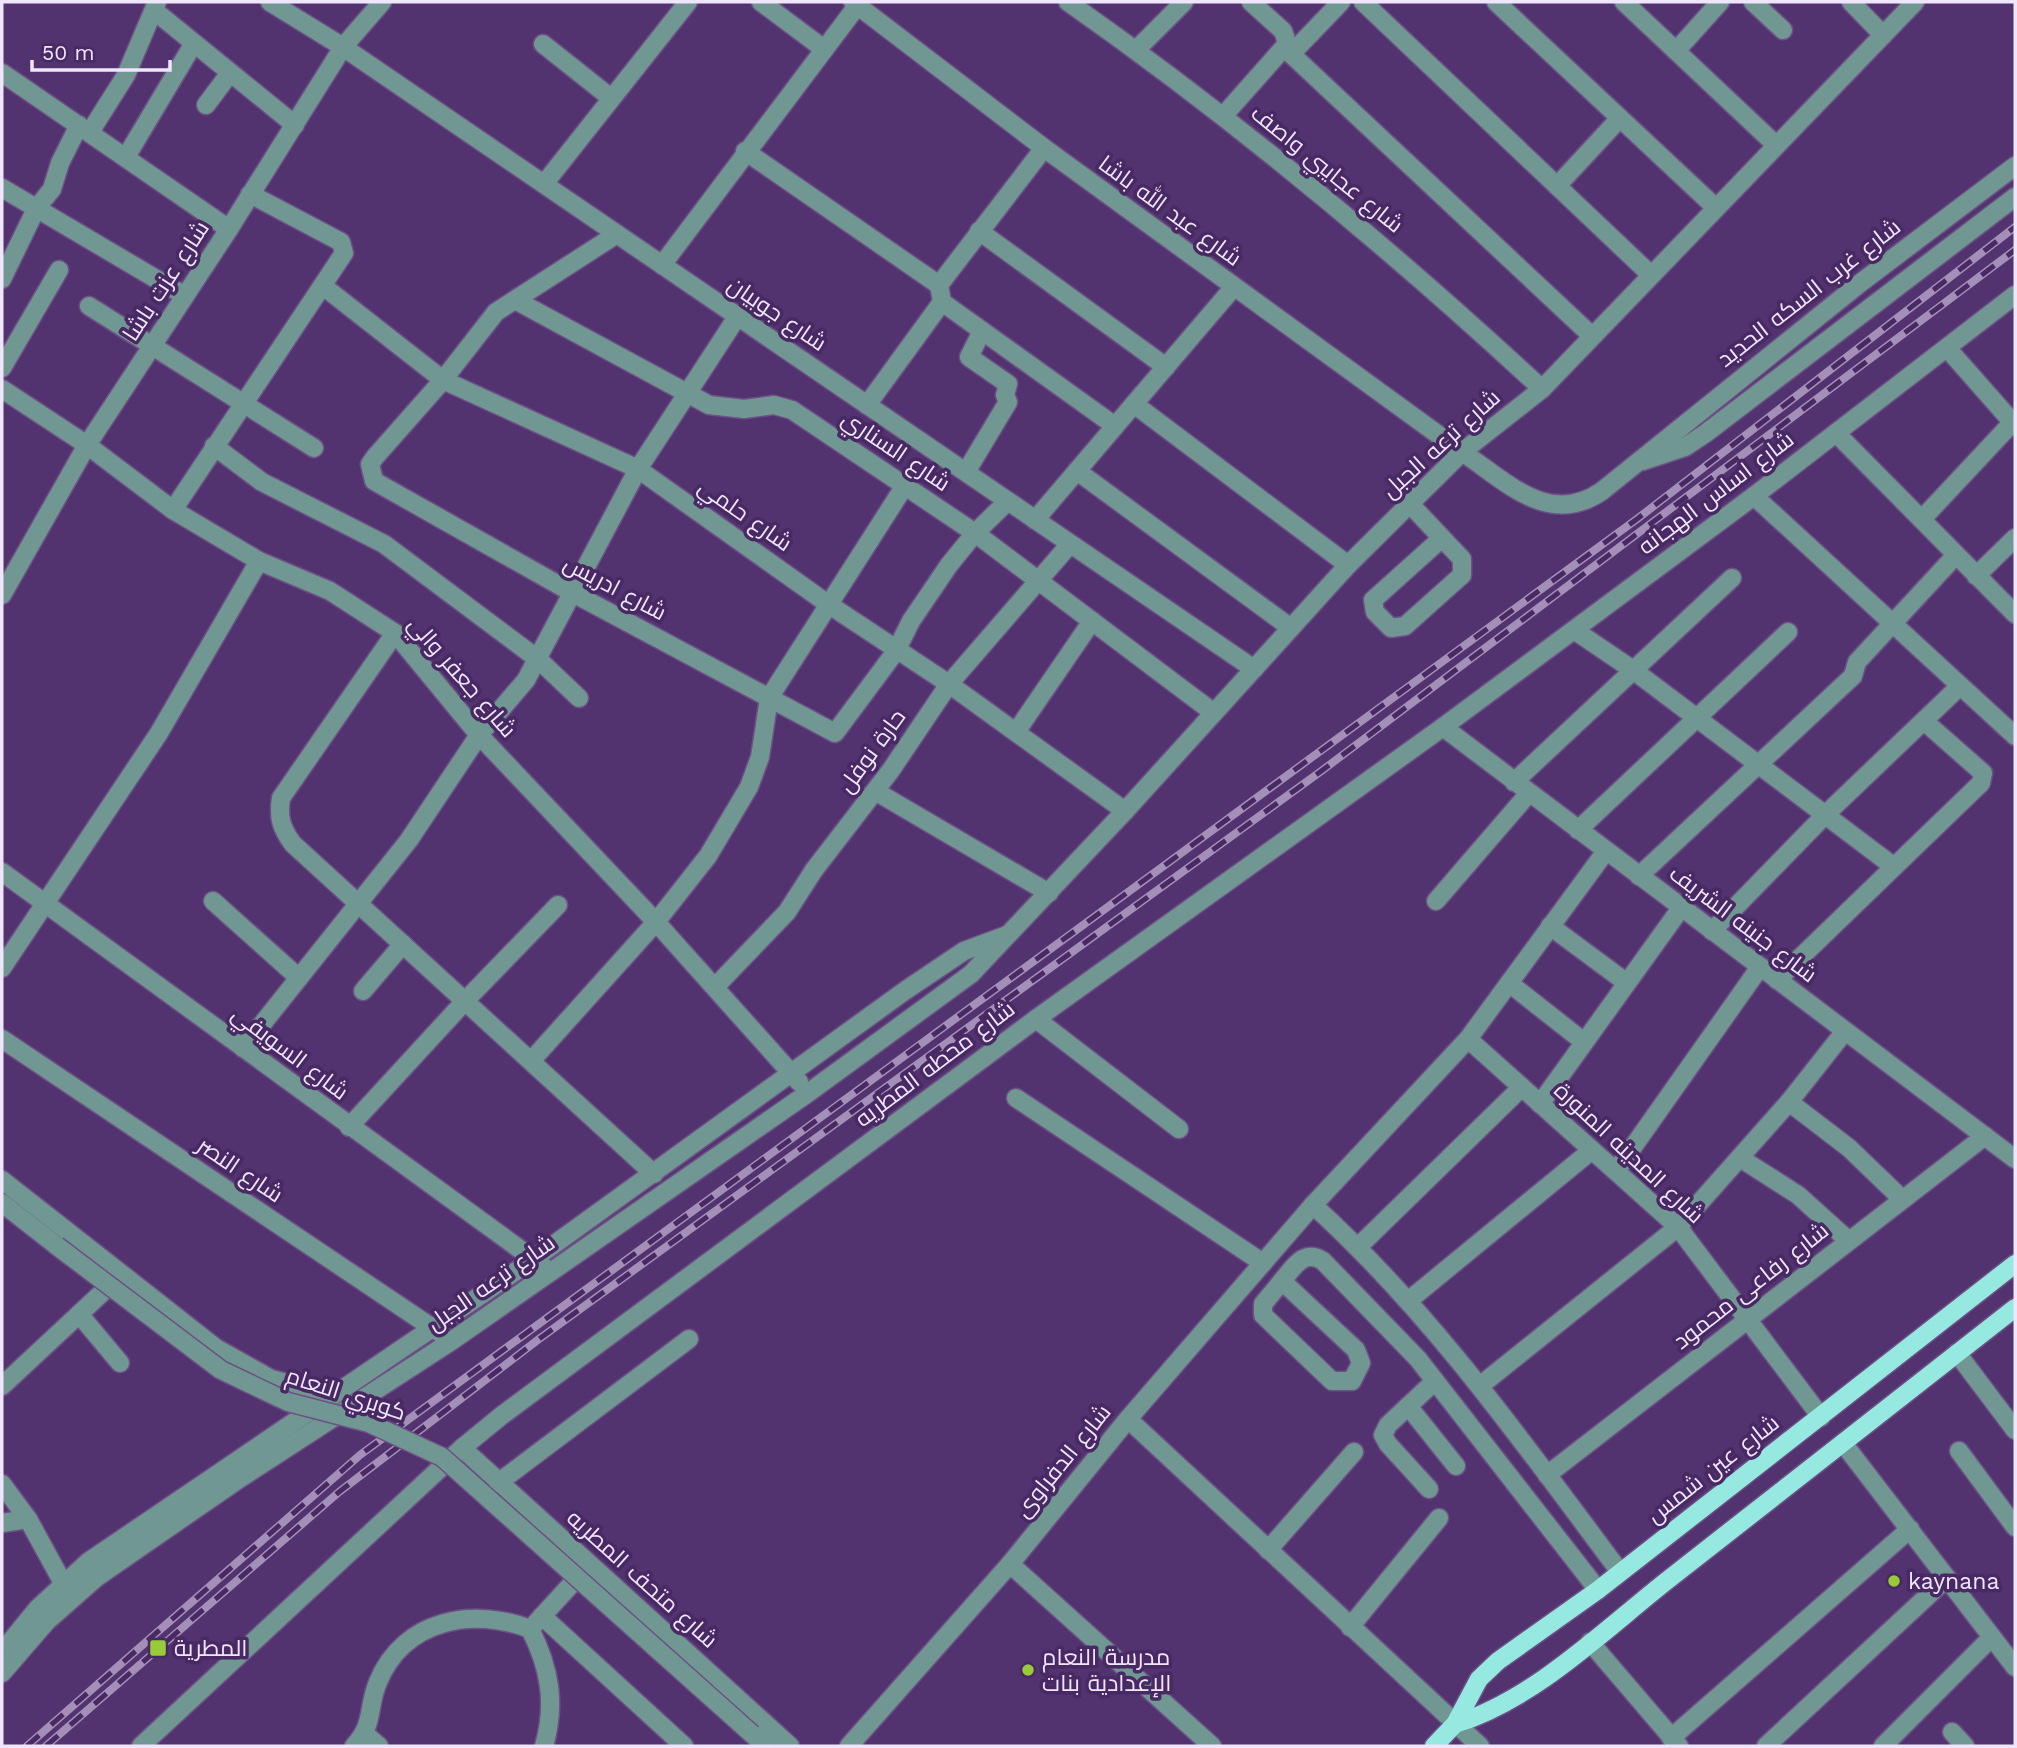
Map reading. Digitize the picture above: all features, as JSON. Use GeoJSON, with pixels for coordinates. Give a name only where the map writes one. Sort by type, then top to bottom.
{"type":"FeatureCollection","features":[{"type":"Feature","properties":{"kind":"main road","name":"شارع عين شمس"},"geometry":{"type":"LineString","coordinates":[[1434,1746],[1455,1724],[1479,1679],[1498,1661],[1598,1590],[2015,1264]]}},
{"type":"Feature","properties":{"kind":"main road","name":"شارع عين شمس"},"geometry":{"type":"LineString","coordinates":[[1455,1724],[1487,1714],[1590,1642],[2015,1309]]}},
{"type":"Feature","properties":{"kind":"street","name":"شارع جوبيان"},"geometry":{"type":"LineString","coordinates":[[270,2],[343,47],[1254,669]]}},
{"type":"Feature","properties":{"kind":"street","name":"شارع عزت باشا"},"geometry":{"type":"LineString","coordinates":[[2,595],[87,445],[229,229],[343,47],[382,2]]}},
{"type":"Feature","properties":{"kind":"street"},"geometry":{"type":"LineString","coordinates":[[544,184],[688,2]]}},
{"type":"Feature","properties":{"kind":"street"},"geometry":{"type":"LineString","coordinates":[[761,2],[824,49]]}},
{"type":"Feature","properties":{"kind":"street","name":"شارع عجايبي واصف"},"geometry":{"type":"LineString","coordinates":[[1068,2],[1093,8],[1136,50],[1224,116],[1387,248],[1542,389]]}},
{"type":"Feature","properties":{"kind":"street"},"geometry":{"type":"LineString","coordinates":[[1136,50],[1184,2]]}},
{"type":"Feature","properties":{"kind":"street"},"geometry":{"type":"LineString","coordinates":[[1251,2],[1283,31],[1289,49],[1592,336]]}},
{"type":"Feature","properties":{"kind":"street"},"geometry":{"type":"LineString","coordinates":[[1224,116],[1289,49],[1341,2]]}},
{"type":"Feature","properties":{"kind":"street"},"geometry":{"type":"LineString","coordinates":[[1363,2],[1651,275]]}},
{"type":"Feature","properties":{"kind":"street"},"geometry":{"type":"LineString","coordinates":[[1496,2],[1715,207]]}},
{"type":"Feature","properties":{"kind":"street"},"geometry":{"type":"LineString","coordinates":[[1624,2],[1776,145]]}},
{"type":"Feature","properties":{"kind":"street"},"geometry":{"type":"LineString","coordinates":[[1676,51],[1720,2]]}},
{"type":"Feature","properties":{"kind":"street"},"geometry":{"type":"LineString","coordinates":[[1753,2],[1783,30]]}},
{"type":"Feature","properties":{"kind":"street"},"geometry":{"type":"LineString","coordinates":[[1851,2],[1883,35]]}},
{"type":"Feature","properties":{"kind":"street","name":"شارع ترعه الجبل"},"geometry":{"type":"LineString","coordinates":[[2,1673],[47,1620],[97,1577],[236,1481],[452,1341],[808,1093],[971,974],[1125,811],[1348,565],[1462,452],[1542,389],[1915,2]]}},
{"type":"Feature","properties":{"kind":"street"},"geometry":{"type":"LineString","coordinates":[[662,265],[857,3]]}},
{"type":"Feature","properties":{"kind":"street","name":"شارع عبد الله باشا"},"geometry":{"type":"LineString","coordinates":[[857,3],[1044,148],[1462,452]]}},
{"type":"Feature","properties":{"kind":"street"},"geometry":{"type":"LineString","coordinates":[[2,279],[36,209],[52,189],[60,163],[126,75],[156,7],[194,43],[295,125]]}},
{"type":"Feature","properties":{"kind":"street"},"geometry":{"type":"LineString","coordinates":[[126,157],[194,43]]}},
{"type":"Feature","properties":{"kind":"street"},"geometry":{"type":"LineString","coordinates":[[543,44],[611,98]]}},
{"type":"Feature","properties":{"kind":"street"},"geometry":{"type":"LineString","coordinates":[[2,73],[229,229]]}},
{"type":"Feature","properties":{"kind":"street"},"geometry":{"type":"LineString","coordinates":[[206,105],[230,73]]}},
{"type":"Feature","properties":{"kind":"street"},"geometry":{"type":"LineString","coordinates":[[1557,186],[1620,118]]}},
{"type":"Feature","properties":{"kind":"street"},"geometry":{"type":"LineString","coordinates":[[867,405],[979,230],[1044,148]]}},
{"type":"Feature","properties":{"kind":"street"},"geometry":{"type":"LineString","coordinates":[[745,151],[941,293],[982,331],[1115,426]]}},
{"type":"Feature","properties":{"kind":"street","name":"شارع غرب السكه الحديد"},"geometry":{"type":"LineString","coordinates":[[1462,452],[1532,498],[1560,507],[1589,500],[1849,292],[2015,166]]}},
{"type":"Feature","properties":{"kind":"street"},"geometry":{"type":"LineString","coordinates":[[2,188],[184,296]]}},
{"type":"Feature","properties":{"kind":"street"},"geometry":{"type":"LineString","coordinates":[[173,510],[343,258],[341,242],[250,194]]}},
{"type":"Feature","properties":{"kind":"street","name":"شارع غرب السكه الحديد"},"geometry":{"type":"LineString","coordinates":[[1636,463],[1685,447],[1706,433],[2015,197]]}},
{"type":"Feature","properties":{"kind":"street"},"geometry":{"type":"LineString","coordinates":[[979,230],[1166,367]]}},
{"type":"Feature","properties":{"kind":"street"},"geometry":{"type":"LineString","coordinates":[[443,380],[496,313],[617,234]]}},
{"type":"Feature","properties":{"kind":"street"},"geometry":{"type":"LineString","coordinates":[[2,368],[58,270]]}},
{"type":"Feature","properties":{"kind":"street","name":"شارع حلمي"},"geometry":{"type":"LineString","coordinates":[[323,286],[443,380],[638,469],[828,604],[949,684],[1125,811]]}},
{"type":"Feature","properties":{"kind":"street"},"geometry":{"type":"LineString","coordinates":[[1035,520],[1233,288]]}},
{"type":"Feature","properties":{"kind":"street","name":"شارع اساس الهجانه"},"geometry":{"type":"LineString","coordinates":[[1443,727],[1754,496],[2015,295]]}},
{"type":"Feature","properties":{"kind":"street","name":"شارع السناري"},"geometry":{"type":"LineString","coordinates":[[517,301],[709,404],[744,409],[775,405],[792,410],[975,533],[1214,713]]}},
{"type":"Feature","properties":{"kind":"street"},"geometry":{"type":"LineString","coordinates":[[89,306],[314,448]]}},
{"type":"Feature","properties":{"kind":"street"},"geometry":{"type":"LineString","coordinates":[[243,1048],[409,840],[479,735],[526,680],[539,660],[571,592],[638,469],[689,395],[737,317]]}},
{"type":"Feature","properties":{"kind":"street"},"geometry":{"type":"LineString","coordinates":[[966,472],[1008,402],[1005,394],[1008,384],[968,357],[982,331]]}},
{"type":"Feature","properties":{"kind":"street"},"geometry":{"type":"LineString","coordinates":[[1922,519],[2014,424],[1947,348]]}},
{"type":"Feature","properties":{"kind":"street","name":"شارع ادريس"},"geometry":{"type":"LineString","coordinates":[[443,380],[370,464],[374,481],[571,592],[835,733],[896,651]]}},
{"type":"Feature","properties":{"kind":"street","name":"شارع جعفر والي"},"geometry":{"type":"LineString","coordinates":[[2,389],[87,445],[173,510],[259,561],[330,591],[395,633],[479,735],[656,922],[808,1093]]}},
{"type":"Feature","properties":{"kind":"street"},"geometry":{"type":"LineString","coordinates":[[1134,404],[1348,565]]}},
{"type":"Feature","properties":{"kind":"street"},"geometry":{"type":"LineString","coordinates":[[1836,433],[2015,614]]}},
{"type":"Feature","properties":{"kind":"street"},"geometry":{"type":"LineString","coordinates":[[214,446],[262,482],[384,544],[539,660],[579,698]]}},
{"type":"Feature","properties":{"kind":"street"},"geometry":{"type":"LineString","coordinates":[[1077,471],[1291,628]]}},
{"type":"Feature","properties":{"kind":"street"},"geometry":{"type":"LineString","coordinates":[[531,1061],[656,922],[708,856],[749,788],[760,757],[769,698],[904,487]]}},
{"type":"Feature","properties":{"kind":"street"},"geometry":{"type":"LineString","coordinates":[[1754,496],[2015,736]]}},
{"type":"Feature","properties":{"kind":"street"},"geometry":{"type":"LineString","coordinates":[[896,651],[929,592],[975,533],[1008,501]]}},
{"type":"Feature","properties":{"kind":"street"},"geometry":{"type":"LineString","coordinates":[[1410,504],[1462,559],[1462,575],[1405,626],[1391,628],[1375,612],[1373,600],[1442,538]]}},
{"type":"Feature","properties":{"kind":"street"},"geometry":{"type":"LineString","coordinates":[[1976,576],[2015,538]]}},
{"type":"Feature","properties":{"kind":"street","name":"حارة نوفل"},"geometry":{"type":"LineString","coordinates":[[715,987],[787,912],[949,684],[1070,544]]}},
{"type":"Feature","properties":{"kind":"street"},"geometry":{"type":"LineString","coordinates":[[1639,876],[1853,676],[1857,662],[1891,622],[1956,555]]}},
{"type":"Feature","properties":{"kind":"street"},"geometry":{"type":"LineString","coordinates":[[2,968],[159,733],[259,561]]}},
{"type":"Feature","properties":{"kind":"street"},"geometry":{"type":"LineString","coordinates":[[1514,782],[1732,578]]}},
{"type":"Feature","properties":{"kind":"street"},"geometry":{"type":"LineString","coordinates":[[1016,732],[1092,621]]}},
{"type":"Feature","properties":{"kind":"street"},"geometry":{"type":"LineString","coordinates":[[1574,629],[1633,670],[1893,866]]}},
{"type":"Feature","properties":{"kind":"street"},"geometry":{"type":"LineString","coordinates":[[1577,830],[1788,632]]}},
{"type":"Feature","properties":{"kind":"street"},"geometry":{"type":"LineString","coordinates":[[395,633],[281,797],[279,814],[283,830],[293,844],[654,1174]]}},
{"type":"Feature","properties":{"kind":"street"},"geometry":{"type":"LineString","coordinates":[[1712,931],[1825,815],[1960,686]]}},
{"type":"Feature","properties":{"kind":"street"},"geometry":{"type":"LineString","coordinates":[[1777,980],[1984,778],[1979,769],[1924,721]]}},
{"type":"Feature","properties":{"kind":"street","name":"شارع جنينه الشريف"},"geometry":{"type":"LineString","coordinates":[[1443,727],[2015,1159]]}},
{"type":"Feature","properties":{"kind":"street","name":"شارع محطه المطريه"},"geometry":{"type":"LineString","coordinates":[[141,1746],[462,1448],[1036,1019],[1443,727]]}},
{"type":"Feature","properties":{"kind":"street"},"geometry":{"type":"LineString","coordinates":[[874,791],[1049,893]]}},
{"type":"Feature","properties":{"kind":"street"},"geometry":{"type":"LineString","coordinates":[[1436,901],[1529,793]]}},
{"type":"Feature","properties":{"kind":"street","name":"شارع الدفراوى"},"geometry":{"type":"LineString","coordinates":[[849,1746],[1010,1564],[1128,1419],[1313,1205],[1468,1039],[1605,851]]}},
{"type":"Feature","properties":{"kind":"street","name":"شارع السويفي"},"geometry":{"type":"LineString","coordinates":[[2,872],[551,1272]]}},
{"type":"Feature","properties":{"kind":"street"},"geometry":{"type":"LineString","coordinates":[[213,901],[299,978]]}},
{"type":"Feature","properties":{"kind":"street"},"geometry":{"type":"LineString","coordinates":[[349,1127],[464,1001],[558,905]]}},
{"type":"Feature","properties":{"kind":"street"},"geometry":{"type":"LineString","coordinates":[[1540,1104],[1681,908]]}},
{"type":"Feature","properties":{"kind":"street"},"geometry":{"type":"LineString","coordinates":[[1550,926],[1627,983]]}},
{"type":"Feature","properties":{"kind":"street","name":"شارع ترعه الجبل"},"geometry":{"type":"LineString","coordinates":[[2,1651],[63,1583],[126,1536],[534,1259],[949,960],[979,943],[1011,934]]}},
{"type":"Feature","properties":{"kind":"street"},"geometry":{"type":"LineString","coordinates":[[363,991],[403,944]]}},
{"type":"Feature","properties":{"kind":"street"},"geometry":{"type":"LineString","coordinates":[[1616,1171],[1760,967]]}},
{"type":"Feature","properties":{"kind":"street"},"geometry":{"type":"LineString","coordinates":[[1509,983],[1584,1042]]}},
{"type":"Feature","properties":{"kind":"street"},"geometry":{"type":"LineString","coordinates":[[1036,1019],[1179,1129]]}},
{"type":"Feature","properties":{"kind":"street"},"geometry":{"type":"LineString","coordinates":[[1481,1385],[1678,1227],[1789,1102],[1844,1031]]}},
{"type":"Feature","properties":{"kind":"street","name":"شارع النصر"},"geometry":{"type":"LineString","coordinates":[[2,1039],[452,1341]]}},
{"type":"Feature","properties":{"kind":"street","name":"شارع المدينه المنورة"},"geometry":{"type":"LineString","coordinates":[[1468,1039],[1678,1227],[1821,1417]]}},
{"type":"Feature","properties":{"kind":"street"},"geometry":{"type":"LineString","coordinates":[[1359,1246],[1522,1087]]}},
{"type":"Feature","properties":{"kind":"street"},"geometry":{"type":"LineString","coordinates":[[1016,1098],[1263,1263]]}},
{"type":"Feature","properties":{"kind":"street"},"geometry":{"type":"LineString","coordinates":[[1789,1102],[1849,1147],[1902,1199]]}},
{"type":"Feature","properties":{"kind":"street","name":"شارع رفاعى محمود"},"geometry":{"type":"LineString","coordinates":[[1547,1475],[1984,1136]]}},
{"type":"Feature","properties":{"kind":"street"},"geometry":{"type":"LineString","coordinates":[[1408,1301],[1592,1150]]}},
{"type":"Feature","properties":{"kind":"street"},"geometry":{"type":"LineString","coordinates":[[1740,1158],[1798,1195],[1849,1241]]}},
{"type":"Feature","properties":{"kind":"street"},"geometry":{"type":"LineString","coordinates":[[2,1180],[121,1275],[242,1366],[301,1390],[332,1395]]}},
{"type":"Feature","properties":{"kind":"street","name":"كوبري النعام"},"geometry":{"type":"LineString","coordinates":[[2,1203],[220,1370],[288,1402],[369,1423],[442,1457],[759,1740]]}},
{"type":"Feature","properties":{"kind":"street"},"geometry":{"type":"LineString","coordinates":[[1313,1205],[1359,1246],[1481,1385],[1620,1572]]}},
{"type":"Feature","properties":{"kind":"street"},"geometry":{"type":"LineString","coordinates":[[1282,1281],[1356,1350],[1361,1363],[1352,1381],[1332,1381],[1263,1315],[1263,1304],[1282,1281],[1304,1258],[1319,1258],[1435,1381],[1598,1590]]}},
{"type":"Feature","properties":{"kind":"street"},"geometry":{"type":"LineString","coordinates":[[2,1385],[121,1275]]}},
{"type":"Feature","properties":{"kind":"street"},"geometry":{"type":"LineString","coordinates":[[79,1314],[120,1363]]}},
{"type":"Feature","properties":{"kind":"street"},"geometry":{"type":"LineString","coordinates":[[498,1483],[689,1339]]}},
{"type":"Feature","properties":{"kind":"street"},"geometry":{"type":"LineString","coordinates":[[1957,1353],[2015,1430]]}},
{"type":"Feature","properties":{"kind":"street"},"geometry":{"type":"LineString","coordinates":[[1429,1489],[1385,1440],[1385,1429],[1435,1381]]}},
{"type":"Feature","properties":{"kind":"street"},"geometry":{"type":"LineString","coordinates":[[1408,1406],[1456,1466]]}},
{"type":"Feature","properties":{"kind":"street"},"geometry":{"type":"LineString","coordinates":[[1128,1419],[1480,1746]]}},
{"type":"Feature","properties":{"kind":"street"},"geometry":{"type":"LineString","coordinates":[[1843,1443],[2015,1667]]}},
{"type":"Feature","properties":{"kind":"street","name":"شارع متحف المطريه"},"geometry":{"type":"LineString","coordinates":[[462,1448],[790,1746]]}},
{"type":"Feature","properties":{"kind":"street"},"geometry":{"type":"LineString","coordinates":[[1959,1451],[2015,1527]]}},
{"type":"Feature","properties":{"kind":"street"},"geometry":{"type":"LineString","coordinates":[[1268,1550],[1354,1452]]}},
{"type":"Feature","properties":{"kind":"street"},"geometry":{"type":"LineString","coordinates":[[2,1484],[28,1519],[63,1583]]}},
{"type":"Feature","properties":{"kind":"street"},"geometry":{"type":"LineString","coordinates":[[1350,1627],[1439,1518]]}},
{"type":"Feature","properties":{"kind":"street"},"geometry":{"type":"LineString","coordinates":[[2,1523],[28,1519]]}},
{"type":"Feature","properties":{"kind":"street"},"geometry":{"type":"LineString","coordinates":[[1590,1642],[1675,1742],[1909,1530]]}},
{"type":"Feature","properties":{"kind":"street"},"geometry":{"type":"LineString","coordinates":[[536,1622],[590,1564]]}},
{"type":"Feature","properties":{"kind":"street"},"geometry":{"type":"LineString","coordinates":[[1010,1564],[1212,1746]]}},
{"type":"Feature","properties":{"kind":"street"},"geometry":{"type":"LineString","coordinates":[[1766,1746],[1947,1578]]}},
{"type":"Feature","properties":{"kind":"street"},"geometry":{"type":"LineString","coordinates":[[379,1746],[360,1740],[378,1681],[401,1647],[417,1634],[438,1624],[461,1618],[536,1622],[684,1746]]}},
{"type":"Feature","properties":{"kind":"street"},"geometry":{"type":"LineString","coordinates":[[536,1622],[550,1685],[550,1721],[544,1746]]}},
{"type":"Feature","properties":{"kind":"street"},"geometry":{"type":"LineString","coordinates":[[1883,1746],[1992,1637]]}},
{"type":"Feature","properties":{"kind":"street"},"geometry":{"type":"LineString","coordinates":[[1952,1731],[1965,1746]]}},
{"type":"Feature","properties":{"kind":"railway"},"geometry":{"type":"LineString","coordinates":[[27,1746],[360,1455],[1637,519],[2015,227]]}},
{"type":"Feature","properties":{"kind":"railway"},"geometry":{"type":"LineString","coordinates":[[46,1746],[339,1492],[539,1339],[1320,772],[2015,250]]}},
{"type":"Feature","properties":{"kind":"place","name":"kaynana"},"geometry":{"type":"Point","coordinates":[1894,1581]}},
{"type":"Feature","properties":{"kind":"place","name":"المطرية"},"geometry":{"type":"Point","coordinates":[158,1648]}},
{"type":"Feature","properties":{"kind":"place","name":"مدرسة النعام الإعدادية بنات"},"geometry":{"type":"Point","coordinates":[1028,1670]}}]}
